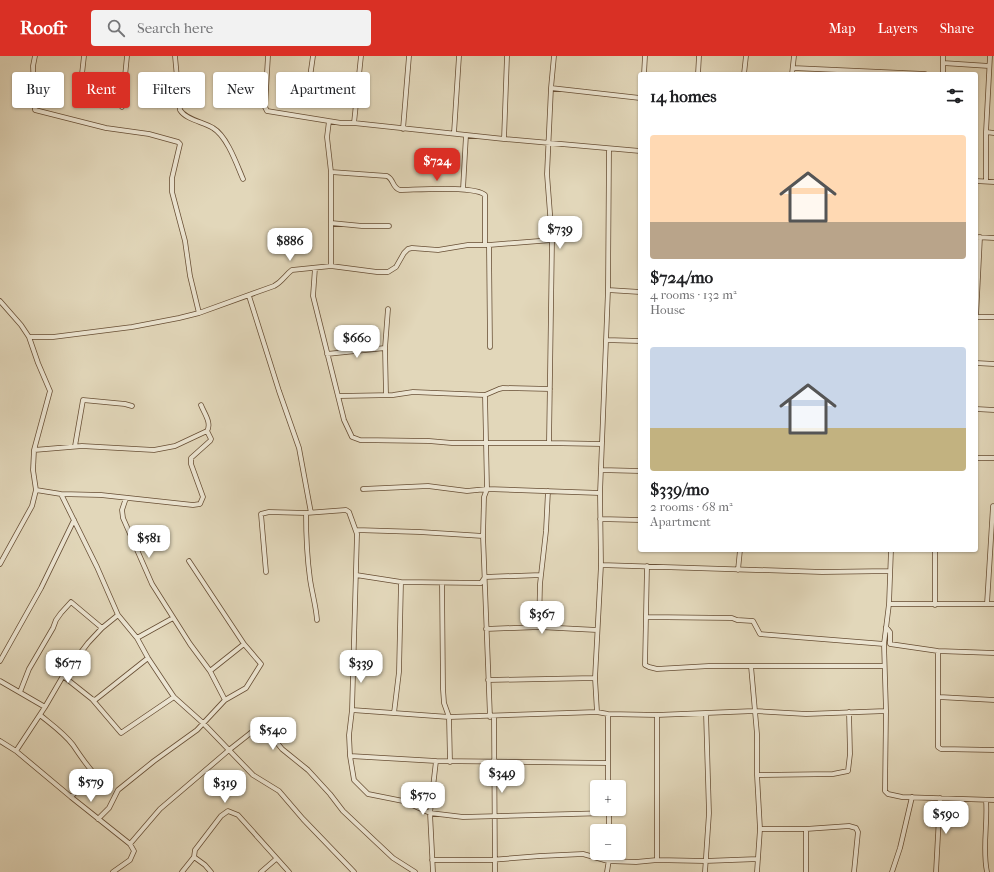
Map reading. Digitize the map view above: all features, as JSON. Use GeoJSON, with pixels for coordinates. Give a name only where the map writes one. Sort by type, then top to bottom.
{"type":"FeatureCollection","features":[{"type":"Feature","properties":{"kind":"street"},"geometry":{"type":"LineString","coordinates":[[35,56],[35,110],[106,128],[149,134],[178,142],[180,144],[172,178],[172,192],[185,241],[190,276],[199,313]]}},
{"type":"Feature","properties":{"kind":"street"},"geometry":{"type":"LineString","coordinates":[[82,72],[84,56]]}},
{"type":"Feature","properties":{"kind":"street"},"geometry":{"type":"LineString","coordinates":[[125,72],[127,56]]}},
{"type":"Feature","properties":{"kind":"street"},"geometry":{"type":"LineString","coordinates":[[175,56],[180,110],[182,113],[214,128],[223,139],[243,180]]}},
{"type":"Feature","properties":{"kind":"street"},"geometry":{"type":"LineString","coordinates":[[268,56],[265,107],[267,111],[341,123],[354,123],[504,139],[638,151]]}},
{"type":"Feature","properties":{"kind":"street"},"geometry":{"type":"LineString","coordinates":[[311,72],[313,56]]}},
{"type":"Feature","properties":{"kind":"street"},"geometry":{"type":"LineString","coordinates":[[354,123],[361,56]]}},
{"type":"Feature","properties":{"kind":"street"},"geometry":{"type":"LineString","coordinates":[[403,129],[409,56]]}},
{"type":"Feature","properties":{"kind":"street"},"geometry":{"type":"LineString","coordinates":[[454,133],[459,56]]}},
{"type":"Feature","properties":{"kind":"street"},"geometry":{"type":"LineString","coordinates":[[504,139],[507,56]]}},
{"type":"Feature","properties":{"kind":"street"},"geometry":{"type":"LineString","coordinates":[[549,443],[552,240],[547,174],[554,56]]}},
{"type":"Feature","properties":{"kind":"street"},"geometry":{"type":"LineString","coordinates":[[644,72],[645,56]]}},
{"type":"Feature","properties":{"kind":"street"},"geometry":{"type":"LineString","coordinates":[[698,72],[700,56]]}},
{"type":"Feature","properties":{"kind":"street"},"geometry":{"type":"LineString","coordinates":[[744,72],[746,56]]}},
{"type":"Feature","properties":{"kind":"street"},"geometry":{"type":"LineString","coordinates":[[792,72],[794,56]]}},
{"type":"Feature","properties":{"kind":"street"},"geometry":{"type":"LineString","coordinates":[[943,56],[943,72]]}},
{"type":"Feature","properties":{"kind":"street"},"geometry":{"type":"LineString","coordinates":[[986,181],[986,132],[989,66],[991,58]]}},
{"type":"Feature","properties":{"kind":"street"},"geometry":{"type":"LineString","coordinates":[[943,63],[989,66]]}},
{"type":"Feature","properties":{"kind":"street"},"geometry":{"type":"LineString","coordinates":[[793,68],[881,72]]}},
{"type":"Feature","properties":{"kind":"street"},"geometry":{"type":"LineString","coordinates":[[988,87],[994,87]]}},
{"type":"Feature","properties":{"kind":"street"},"geometry":{"type":"LineString","coordinates":[[551,88],[638,98]]}},
{"type":"Feature","properties":{"kind":"street"},"geometry":{"type":"LineString","coordinates":[[329,121],[327,137],[331,172],[331,266]]}},
{"type":"Feature","properties":{"kind":"street"},"geometry":{"type":"LineString","coordinates":[[986,132],[994,132]]}},
{"type":"Feature","properties":{"kind":"street"},"geometry":{"type":"LineString","coordinates":[[463,189],[466,135]]}},
{"type":"Feature","properties":{"kind":"street"},"geometry":{"type":"LineString","coordinates":[[597,712],[595,678],[601,565],[600,493],[608,290],[609,149]]}},
{"type":"Feature","properties":{"kind":"street"},"geometry":{"type":"LineString","coordinates":[[331,172],[389,177],[394,188],[400,190],[463,189],[482,192],[485,195],[487,245],[490,269],[490,347]]}},
{"type":"Feature","properties":{"kind":"street"},"geometry":{"type":"LineString","coordinates":[[978,181],[994,182]]}},
{"type":"Feature","properties":{"kind":"street"},"geometry":{"type":"LineString","coordinates":[[331,223],[362,226],[390,226]]}},
{"type":"Feature","properties":{"kind":"street"},"geometry":{"type":"LineString","coordinates":[[978,237],[994,238]]}},
{"type":"Feature","properties":{"kind":"street"},"geometry":{"type":"LineString","coordinates":[[29,337],[53,337],[132,327],[199,313],[274,286],[282,281],[292,270],[331,266],[388,272],[396,267],[404,253],[408,249],[412,248],[438,250],[468,245],[552,240]]}},
{"type":"Feature","properties":{"kind":"street"},"geometry":{"type":"LineString","coordinates":[[315,268],[313,296],[344,420],[352,437],[360,440],[429,441],[452,443],[602,444]]}},
{"type":"Feature","properties":{"kind":"street"},"geometry":{"type":"LineString","coordinates":[[608,290],[638,292]]}},
{"type":"Feature","properties":{"kind":"street"},"geometry":{"type":"LineString","coordinates":[[249,296],[299,448],[312,512]]}},
{"type":"Feature","properties":{"kind":"street"},"geometry":{"type":"LineString","coordinates":[[0,301],[21,325],[29,337],[50,391],[34,450],[33,470],[36,490],[32,506],[0,564]]}},
{"type":"Feature","properties":{"kind":"street"},"geometry":{"type":"LineString","coordinates":[[386,395],[385,348],[388,309]]}},
{"type":"Feature","properties":{"kind":"street"},"geometry":{"type":"LineString","coordinates":[[978,317],[994,317]]}},
{"type":"Feature","properties":{"kind":"street"},"geometry":{"type":"LineString","coordinates":[[606,340],[638,341]]}},
{"type":"Feature","properties":{"kind":"street"},"geometry":{"type":"LineString","coordinates":[[327,354],[385,348]]}},
{"type":"Feature","properties":{"kind":"street"},"geometry":{"type":"LineString","coordinates":[[978,363],[994,364]]}},
{"type":"Feature","properties":{"kind":"street"},"geometry":{"type":"LineString","coordinates":[[339,396],[386,395],[413,392],[485,395],[499,388],[550,389]]}},
{"type":"Feature","properties":{"kind":"street"},"geometry":{"type":"LineString","coordinates":[[485,395],[488,489],[484,497],[483,536],[488,680],[492,716],[494,761],[495,872]]}},
{"type":"Feature","properties":{"kind":"street"},"geometry":{"type":"LineString","coordinates":[[76,446],[83,400],[132,406]]}},
{"type":"Feature","properties":{"kind":"street"},"geometry":{"type":"LineString","coordinates":[[34,450],[76,446],[154,450],[175,446],[207,431],[209,428],[209,423],[201,405]]}},
{"type":"Feature","properties":{"kind":"street"},"geometry":{"type":"LineString","coordinates":[[978,409],[994,410]]}},
{"type":"Feature","properties":{"kind":"street"},"geometry":{"type":"LineString","coordinates":[[36,490],[61,494],[101,495],[193,505],[200,504],[203,496],[191,464],[191,458],[210,441],[211,439],[207,431]]}},
{"type":"Feature","properties":{"kind":"street"},"geometry":{"type":"LineString","coordinates":[[978,458],[994,458]]}},
{"type":"Feature","properties":{"kind":"street"},"geometry":{"type":"LineString","coordinates":[[601,470],[638,471]]}},
{"type":"Feature","properties":{"kind":"street"},"geometry":{"type":"LineString","coordinates":[[363,488],[428,486],[467,491],[488,489],[600,493]]}},
{"type":"Feature","properties":{"kind":"street"},"geometry":{"type":"LineString","coordinates":[[539,627],[541,575],[546,531],[548,491]]}},
{"type":"Feature","properties":{"kind":"street"},"geometry":{"type":"LineString","coordinates":[[61,494],[118,615],[137,638],[148,658],[174,697],[203,723],[253,775],[279,792],[354,872]]}},
{"type":"Feature","properties":{"kind":"street"},"geometry":{"type":"LineString","coordinates":[[126,498],[122,510],[123,518],[152,584],[190,644],[210,671],[225,700]]}},
{"type":"Feature","properties":{"kind":"street"},"geometry":{"type":"LineString","coordinates":[[987,604],[992,506]]}},
{"type":"Feature","properties":{"kind":"street"},"geometry":{"type":"LineString","coordinates":[[266,572],[261,514],[269,512],[306,513],[346,510],[349,512],[357,534],[352,710],[349,735],[350,756],[354,780],[368,794],[403,801],[430,813],[463,817],[590,812]]}},
{"type":"Feature","properties":{"kind":"street"},"geometry":{"type":"LineString","coordinates":[[306,513],[310,581],[317,620]]}},
{"type":"Feature","properties":{"kind":"street"},"geometry":{"type":"LineString","coordinates":[[600,519],[638,520]]}},
{"type":"Feature","properties":{"kind":"street"},"geometry":{"type":"LineString","coordinates":[[0,661],[41,588],[74,520]]}},
{"type":"Feature","properties":{"kind":"street"},"geometry":{"type":"LineString","coordinates":[[356,530],[483,536]]}},
{"type":"Feature","properties":{"kind":"street"},"geometry":{"type":"LineString","coordinates":[[738,570],[740,552]]}},
{"type":"Feature","properties":{"kind":"street"},"geometry":{"type":"LineString","coordinates":[[891,552],[889,604],[884,644],[886,711],[885,791],[888,794],[896,796],[994,800]]}},
{"type":"Feature","properties":{"kind":"street"},"geometry":{"type":"LineString","coordinates":[[935,552],[935,605]]}},
{"type":"Feature","properties":{"kind":"street"},"geometry":{"type":"LineString","coordinates":[[98,819],[109,808],[118,790],[197,730],[225,700],[246,688],[261,664],[244,644],[189,561]]}},
{"type":"Feature","properties":{"kind":"street"},"geometry":{"type":"LineString","coordinates":[[601,565],[822,572],[890,571]]}},
{"type":"Feature","properties":{"kind":"street"},"geometry":{"type":"LineString","coordinates":[[647,566],[645,665],[649,668],[884,666]]}},
{"type":"Feature","properties":{"kind":"street"},"geometry":{"type":"LineString","coordinates":[[356,575],[401,582],[442,583],[481,583],[485,577]]}},
{"type":"Feature","properties":{"kind":"street"},"geometry":{"type":"LineString","coordinates":[[485,577],[541,575]]}},
{"type":"Feature","properties":{"kind":"street"},"geometry":{"type":"LineString","coordinates":[[394,713],[399,672],[401,582]]}},
{"type":"Feature","properties":{"kind":"street"},"geometry":{"type":"LineString","coordinates":[[442,583],[443,688],[444,703],[449,717],[450,762]]}},
{"type":"Feature","properties":{"kind":"street"},"geometry":{"type":"LineString","coordinates":[[20,692],[29,669],[53,628],[56,620],[71,602],[102,628]]}},
{"type":"Feature","properties":{"kind":"street"},"geometry":{"type":"LineString","coordinates":[[889,604],[994,604]]}},
{"type":"Feature","properties":{"kind":"street"},"geometry":{"type":"LineString","coordinates":[[16,751],[40,715],[63,676],[88,643],[102,628],[118,615]]}},
{"type":"Feature","properties":{"kind":"street"},"geometry":{"type":"LineString","coordinates":[[646,617],[732,618],[753,622],[760,634],[884,644]]}},
{"type":"Feature","properties":{"kind":"street"},"geometry":{"type":"LineString","coordinates":[[137,638],[173,618]]}},
{"type":"Feature","properties":{"kind":"street"},"geometry":{"type":"LineString","coordinates":[[486,629],[539,627],[597,630]]}},
{"type":"Feature","properties":{"kind":"street"},"geometry":{"type":"LineString","coordinates":[[886,627],[890,632],[890,644],[938,651],[994,653]]}},
{"type":"Feature","properties":{"kind":"street"},"geometry":{"type":"LineString","coordinates":[[210,671],[244,644]]}},
{"type":"Feature","properties":{"kind":"street"},"geometry":{"type":"LineString","coordinates":[[938,651],[938,747],[941,749],[994,750]]}},
{"type":"Feature","properties":{"kind":"street"},"geometry":{"type":"LineString","coordinates":[[92,699],[95,700],[148,658]]}},
{"type":"Feature","properties":{"kind":"street"},"geometry":{"type":"LineString","coordinates":[[751,666],[757,734],[757,775],[760,830],[757,872]]}},
{"type":"Feature","properties":{"kind":"street"},"geometry":{"type":"LineString","coordinates":[[63,676],[92,699],[121,733],[174,697]]}},
{"type":"Feature","properties":{"kind":"street"},"geometry":{"type":"LineString","coordinates":[[488,680],[595,678]]}},
{"type":"Feature","properties":{"kind":"street"},"geometry":{"type":"LineString","coordinates":[[0,681],[45,707]]}},
{"type":"Feature","properties":{"kind":"street"},"geometry":{"type":"LineString","coordinates":[[939,697],[994,700]]}},
{"type":"Feature","properties":{"kind":"street"},"geometry":{"type":"LineString","coordinates":[[352,710],[449,717],[597,712],[608,714],[656,715],[754,711],[806,714],[886,711]]}},
{"type":"Feature","properties":{"kind":"street"},"geometry":{"type":"LineString","coordinates":[[757,775],[833,774],[848,771],[850,754],[849,712]]}},
{"type":"Feature","properties":{"kind":"street"},"geometry":{"type":"LineString","coordinates":[[705,872],[709,813],[706,713]]}},
{"type":"Feature","properties":{"kind":"street"},"geometry":{"type":"LineString","coordinates":[[608,714],[608,780]]}},
{"type":"Feature","properties":{"kind":"street"},"geometry":{"type":"LineString","coordinates":[[40,715],[73,745],[92,771],[87,780],[71,797]]}},
{"type":"Feature","properties":{"kind":"street"},"geometry":{"type":"LineString","coordinates":[[656,715],[657,860]]}},
{"type":"Feature","properties":{"kind":"street"},"geometry":{"type":"LineString","coordinates":[[130,844],[160,810],[229,750],[262,724],[282,749],[308,770],[343,811],[393,858],[414,872]]}},
{"type":"Feature","properties":{"kind":"street"},"geometry":{"type":"LineString","coordinates":[[0,748],[2,743],[16,751],[130,844],[134,851],[130,860],[114,872]]}},
{"type":"Feature","properties":{"kind":"street"},"geometry":{"type":"LineString","coordinates":[[350,756],[450,762],[494,761],[518,763],[608,763]]}},
{"type":"Feature","properties":{"kind":"street"},"geometry":{"type":"LineString","coordinates":[[433,872],[430,813],[436,761]]}},
{"type":"Feature","properties":{"kind":"street"},"geometry":{"type":"LineString","coordinates":[[892,872],[900,848],[912,797]]}},
{"type":"Feature","properties":{"kind":"street"},"geometry":{"type":"LineString","coordinates":[[936,872],[940,798]]}},
{"type":"Feature","properties":{"kind":"street"},"geometry":{"type":"LineString","coordinates":[[986,800],[988,813],[985,861],[987,872]]}},
{"type":"Feature","properties":{"kind":"street"},"geometry":{"type":"LineString","coordinates":[[182,872],[194,857],[195,850],[221,816],[228,811],[238,815],[289,872]]}},
{"type":"Feature","properties":{"kind":"street"},"geometry":{"type":"LineString","coordinates":[[760,830],[849,826],[856,828],[858,832],[854,872]]}},
{"type":"Feature","properties":{"kind":"street"},"geometry":{"type":"LineString","coordinates":[[806,829],[806,872]]}},
{"type":"Feature","properties":{"kind":"street"},"geometry":{"type":"LineString","coordinates":[[432,860],[495,860],[583,854],[608,861],[636,862],[657,860],[758,860]]}},
{"type":"Feature","properties":{"kind":"street"},"geometry":{"type":"LineString","coordinates":[[194,857],[205,865],[211,872]]}},
{"type":"Feature","properties":{"kind":"street"},"geometry":{"type":"LineString","coordinates":[[261,872],[276,859]]}},
{"type":"Feature","properties":{"kind":"street"},"geometry":{"type":"LineString","coordinates":[[607,872],[608,861]]}}]}
